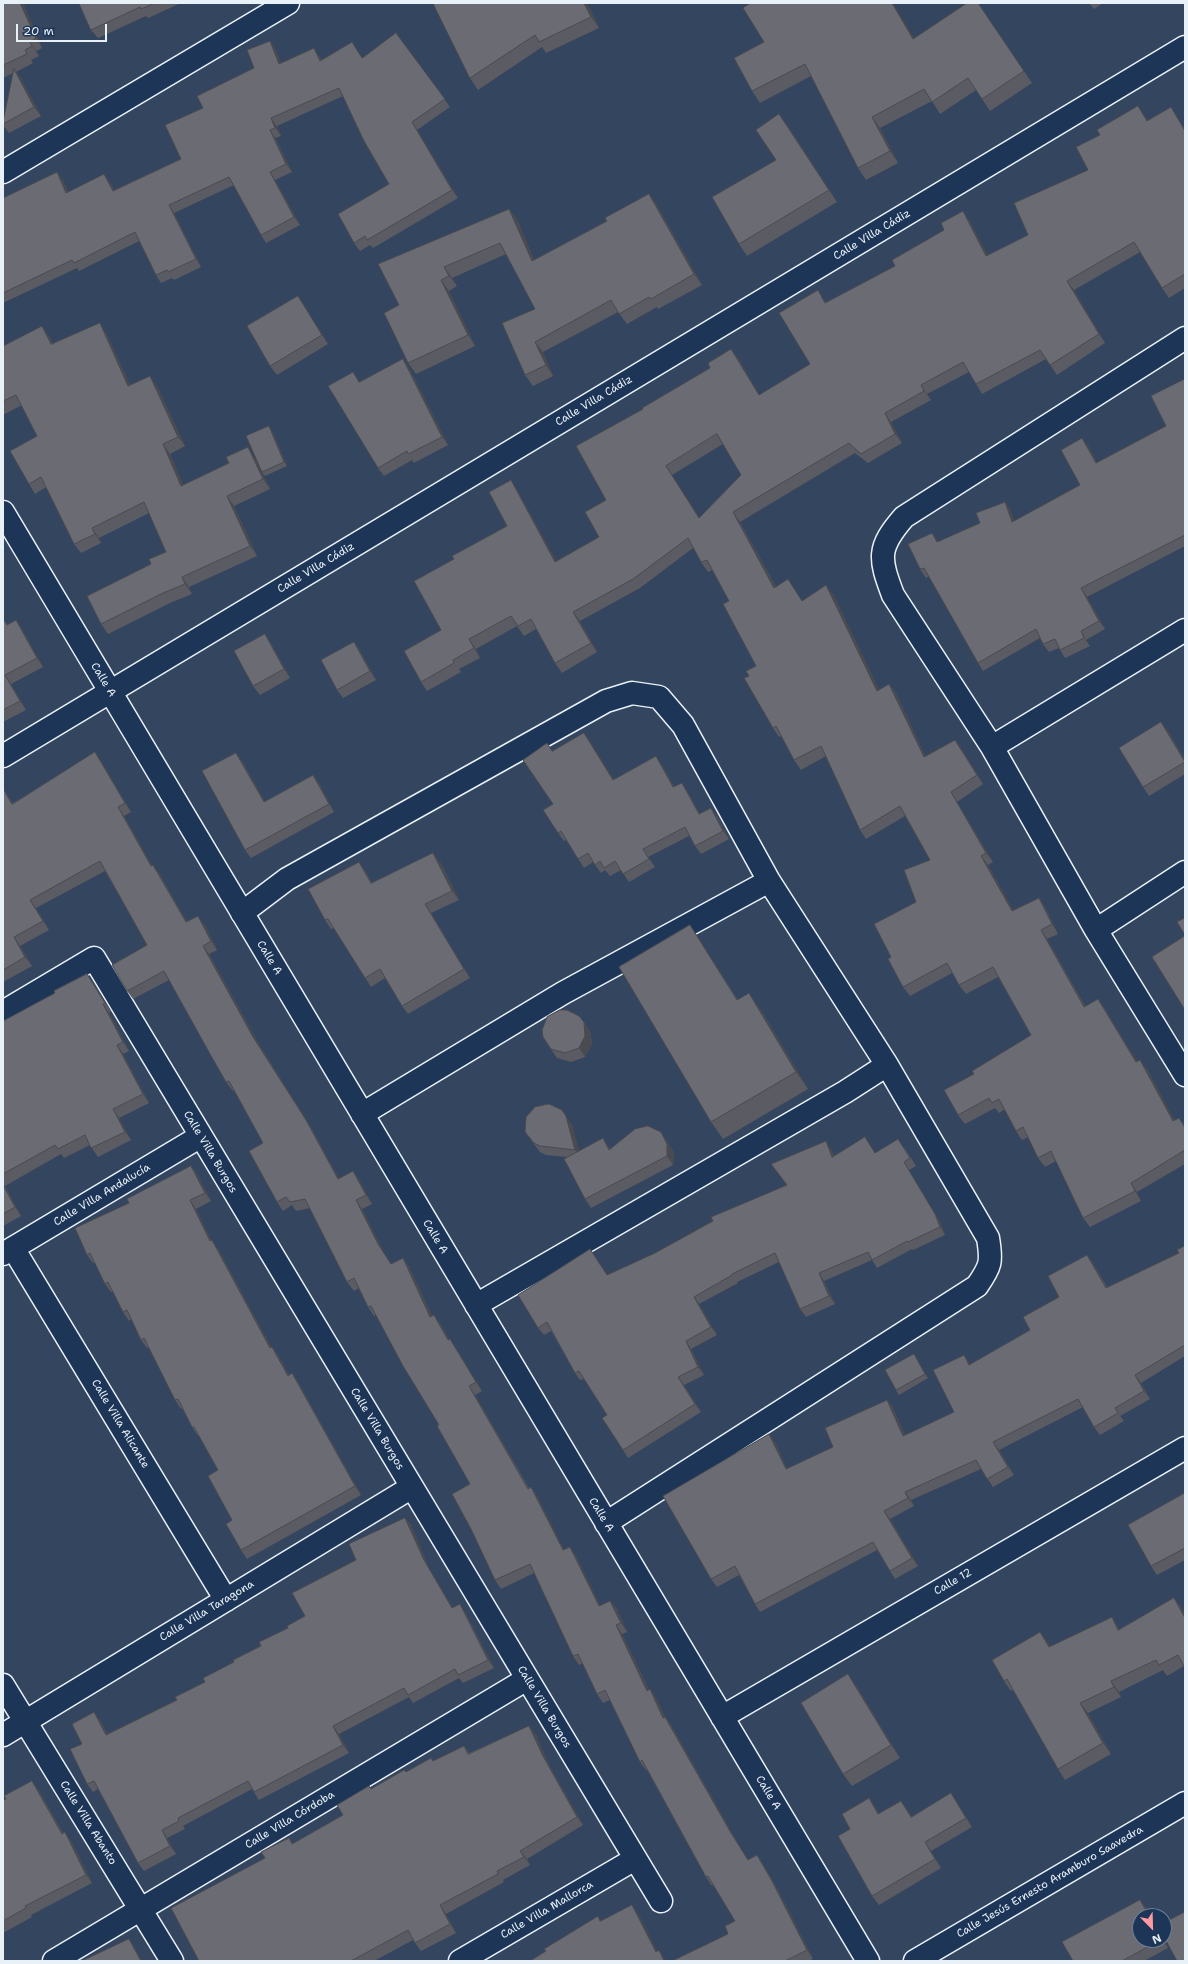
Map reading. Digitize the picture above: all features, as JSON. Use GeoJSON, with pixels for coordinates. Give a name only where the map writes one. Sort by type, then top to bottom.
{"type":"FeatureCollection","features":[{"type":"Feature","properties":{"kind":"street"},"geometry":{"type":"LineString","coordinates":[[3,172],[288,3]]}},
{"type":"Feature","properties":{"kind":"street","name":"Calle Villa Cádiz"},"geometry":{"type":"LineString","coordinates":[[3,756],[1185,47]]}},
{"type":"Feature","properties":{"kind":"street"},"geometry":{"type":"LineString","coordinates":[[1185,338],[904,517],[892,531],[883,550],[883,568],[893,595],[992,747],[1096,930],[1185,1076]]}},
{"type":"Feature","properties":{"kind":"street","name":"Calle A"},"geometry":{"type":"LineString","coordinates":[[3,512],[868,1961]]}},
{"type":"Feature","properties":{"kind":"street"},"geometry":{"type":"LineString","coordinates":[[992,747],[1185,630]]}},
{"type":"Feature","properties":{"kind":"street"},"geometry":{"type":"LineString","coordinates":[[242,912],[286,880],[606,701],[632,693],[659,697],[683,725],[769,881],[887,1065],[988,1238],[992,1258],[987,1273],[977,1286],[606,1523]]}},
{"type":"Feature","properties":{"kind":"street"},"geometry":{"type":"LineString","coordinates":[[1096,930],[1185,872]]}},
{"type":"Feature","properties":{"kind":"street"},"geometry":{"type":"LineString","coordinates":[[362,1114],[563,993],[769,881]]}},
{"type":"Feature","properties":{"kind":"street","name":"Calle Villa Burgos"},"geometry":{"type":"LineString","coordinates":[[3,1012],[94,958],[661,1901]]}},
{"type":"Feature","properties":{"kind":"street"},"geometry":{"type":"LineString","coordinates":[[476,1305],[845,1092],[887,1065]]}},
{"type":"Feature","properties":{"kind":"street","name":"Calle Villa Andalucía"},"geometry":{"type":"LineString","coordinates":[[8,1251],[201,1136]]}},
{"type":"Feature","properties":{"kind":"street","name":"Calle Villa Alicante"},"geometry":{"type":"LineString","coordinates":[[8,1251],[226,1600]]}},
{"type":"Feature","properties":{"kind":"street","name":"Calle 12"},"geometry":{"type":"LineString","coordinates":[[722,1717],[1185,1448]]}},
{"type":"Feature","properties":{"kind":"street","name":"Calle Villa Taragona"},"geometry":{"type":"LineString","coordinates":[[3,1735],[412,1487]]}},
{"type":"Feature","properties":{"kind":"street","name":"Calle Villa Córdoba"},"geometry":{"type":"LineString","coordinates":[[54,1961],[527,1679]]}},
{"type":"Feature","properties":{"kind":"street","name":"Calle Villa Abanto"},"geometry":{"type":"LineString","coordinates":[[3,1685],[24,1722],[142,1909],[172,1961]]}},
{"type":"Feature","properties":{"kind":"street","name":"Calle Jesús Ernesto Aramburo Saavedra"},"geometry":{"type":"LineString","coordinates":[[915,1961],[1185,1803]]}},
{"type":"Feature","properties":{"kind":"street","name":"Calle Villa Mallorca"},"geometry":{"type":"LineString","coordinates":[[460,1961],[635,1858]]}},
{"type":"Feature","properties":{"kind":"building"},"geometry":{"type":"Polygon","coordinates":[[[3,3],[20,3],[36,38],[30,42],[32,46],[25,50],[27,54],[3,65],[3,3]]]}},
{"type":"Feature","properties":{"kind":"building"},"geometry":{"type":"Polygon","coordinates":[[[79,3],[155,3],[141,9],[140,7],[91,30],[79,3]]]}},
{"type":"Feature","properties":{"kind":"building"},"geometry":{"type":"Polygon","coordinates":[[[433,3],[584,3],[591,17],[539,42],[535,35],[470,78],[433,3]]]}},
{"type":"Feature","properties":{"kind":"building"},"geometry":{"type":"Polygon","coordinates":[[[751,3],[892,3],[913,39],[967,3],[978,3],[1024,71],[982,99],[968,78],[932,102],[924,89],[872,117],[890,151],[858,168],[805,64],[752,91],[734,58],[764,42],[743,8],[751,3]]]}},
{"type":"Feature","properties":{"kind":"building"},"geometry":{"type":"Polygon","coordinates":[[[396,33],[445,99],[412,122],[452,190],[367,240],[365,236],[354,243],[338,214],[389,184],[364,141],[339,88],[271,118],[275,128],[270,130],[286,164],[270,172],[294,217],[261,235],[229,177],[169,205],[196,259],[168,272],[167,270],[156,275],[135,232],[74,263],[72,260],[3,293],[3,198],[57,172],[66,193],[104,174],[113,191],[181,159],[165,125],[203,108],[197,96],[254,68],[247,50],[270,41],[279,64],[314,48],[320,61],[352,42],[362,58],[396,33]]]}},
{"type":"Feature","properties":{"kind":"building"},"geometry":{"type":"Polygon","coordinates":[[[14,69],[34,107],[3,124],[3,122],[14,69]]]}},
{"type":"Feature","properties":{"kind":"building"},"geometry":{"type":"Polygon","coordinates":[[[1138,106],[1147,121],[1171,107],[1185,131],[1185,274],[1162,288],[1134,242],[1067,281],[1099,334],[1050,365],[1040,350],[976,384],[963,362],[921,385],[924,391],[885,413],[895,434],[861,454],[849,443],[733,512],[774,588],[788,579],[802,601],[826,585],[877,691],[889,684],[924,757],[955,740],[977,775],[951,792],[986,853],[981,856],[1012,911],[1039,898],[1052,924],[1041,930],[1084,1007],[1098,999],[1136,1062],[1140,1060],[1173,1121],[1179,1118],[1185,1128],[1185,1150],[1131,1183],[1135,1191],[1083,1218],[1051,1151],[1038,1158],[1023,1127],[1016,1131],[999,1099],[992,1103],[989,1098],[958,1115],[944,1090],[974,1074],[972,1071],[1031,1035],[993,967],[959,985],[947,963],[903,987],[888,959],[891,957],[874,924],[916,902],[904,870],[930,860],[900,806],[860,830],[821,746],[794,760],[776,726],[773,728],[744,678],[749,676],[746,671],[756,666],[723,604],[729,601],[707,560],[701,562],[688,538],[633,579],[573,612],[591,643],[555,663],[531,619],[518,626],[511,616],[469,639],[474,648],[453,660],[454,663],[421,682],[404,651],[441,630],[414,581],[454,559],[452,556],[507,526],[489,492],[511,480],[555,562],[599,537],[585,512],[606,500],[576,446],[643,409],[642,408],[710,368],[708,363],[731,349],[759,395],[810,364],[779,313],[818,290],[825,303],[895,266],[892,260],[944,230],[941,223],[963,211],[986,256],[1028,235],[1014,203],[1088,170],[1076,147],[1100,135],[1097,130],[1138,106]],[[717,434],[666,466],[699,518],[741,475],[717,434]]]}},
{"type":"Feature","properties":{"kind":"building"},"geometry":{"type":"Polygon","coordinates":[[[779,114],[829,190],[739,244],[712,197],[776,160],[756,130],[779,114]]]}},
{"type":"Feature","properties":{"kind":"building"},"geometry":{"type":"Polygon","coordinates":[[[649,194],[694,274],[651,299],[649,297],[619,314],[611,300],[535,342],[546,365],[525,375],[502,323],[535,309],[500,243],[444,267],[449,276],[441,280],[468,335],[408,363],[384,313],[399,305],[378,264],[509,209],[532,261],[607,221],[605,218],[649,194]]]}},
{"type":"Feature","properties":{"kind":"building"},"geometry":{"type":"Polygon","coordinates":[[[298,296],[322,335],[270,366],[247,326],[298,296]]]}},
{"type":"Feature","properties":{"kind":"building"},"geometry":{"type":"Polygon","coordinates":[[[100,323],[128,386],[150,376],[178,437],[163,444],[181,486],[229,463],[226,457],[248,447],[263,479],[227,496],[250,546],[182,577],[185,584],[163,593],[101,624],[87,596],[151,564],[149,559],[166,552],[144,502],[92,528],[95,534],[74,544],[41,477],[29,484],[10,451],[37,436],[16,395],[3,401],[3,346],[42,326],[51,344],[100,323]]]}},
{"type":"Feature","properties":{"kind":"building"},"geometry":{"type":"Polygon","coordinates":[[[403,359],[442,437],[408,454],[407,451],[378,468],[328,386],[353,372],[359,382],[403,359]]]}},
{"type":"Feature","properties":{"kind":"building"},"geometry":{"type":"Polygon","coordinates":[[[1185,379],[1185,535],[1081,588],[1099,621],[1081,631],[1084,638],[1060,650],[1055,639],[1043,644],[1036,629],[978,663],[924,568],[920,569],[908,544],[932,533],[937,542],[980,523],[976,513],[1005,502],[1012,522],[1080,485],[1061,450],[1082,438],[1096,463],[1166,426],[1151,396],[1185,379]]]}},
{"type":"Feature","properties":{"kind":"building"},"geometry":{"type":"Polygon","coordinates":[[[269,426],[284,462],[262,472],[246,436],[269,426]]]}},
{"type":"Feature","properties":{"kind":"building"},"geometry":{"type":"Polygon","coordinates":[[[3,619],[7,625],[16,620],[37,658],[5,675],[20,701],[3,710],[3,619]]]}},
{"type":"Feature","properties":{"kind":"building"},"geometry":{"type":"Polygon","coordinates":[[[265,634],[284,669],[253,686],[234,651],[265,634]]]}},
{"type":"Feature","properties":{"kind":"building"},"geometry":{"type":"Polygon","coordinates":[[[354,642],[370,671],[337,690],[321,660],[354,642]]]}},
{"type":"Feature","properties":{"kind":"building"},"geometry":{"type":"Polygon","coordinates":[[[1161,722],[1185,762],[1143,787],[1119,748],[1161,722]]]}},
{"type":"Feature","properties":{"kind":"building"},"geometry":{"type":"Polygon","coordinates":[[[584,733],[613,780],[656,756],[673,787],[682,783],[699,814],[711,808],[723,831],[695,846],[685,827],[643,849],[649,859],[623,874],[615,861],[604,868],[600,861],[595,865],[588,853],[578,859],[561,831],[558,833],[543,810],[553,804],[523,760],[547,743],[552,751],[584,733]]]}},
{"type":"Feature","properties":{"kind":"building"},"geometry":{"type":"Polygon","coordinates":[[[95,752],[125,803],[118,807],[151,866],[153,865],[186,922],[198,916],[211,941],[203,946],[253,1037],[306,1120],[338,1179],[353,1171],[366,1195],[356,1200],[378,1244],[391,1264],[403,1258],[430,1317],[434,1315],[448,1340],[450,1339],[476,1382],[469,1386],[528,1489],[531,1487],[563,1550],[570,1547],[599,1606],[610,1601],[621,1623],[616,1625],[647,1691],[650,1689],[663,1718],[665,1717],[748,1860],[757,1855],[807,1950],[785,1961],[672,1961],[728,1934],[725,1926],[735,1921],[708,1876],[706,1877],[642,1760],[640,1762],[605,1690],[597,1694],[578,1654],[573,1656],[530,1564],[495,1580],[471,1529],[452,1494],[470,1484],[437,1426],[439,1425],[403,1366],[371,1306],[368,1307],[354,1278],[347,1282],[305,1199],[290,1202],[286,1197],[277,1202],[249,1151],[263,1143],[229,1081],[226,1082],[164,971],[127,991],[112,965],[147,945],[100,861],[30,900],[43,921],[14,937],[25,957],[3,970],[3,789],[12,804],[95,752]]]}},
{"type":"Feature","properties":{"kind":"building"},"geometry":{"type":"Polygon","coordinates":[[[236,753],[264,802],[313,775],[329,804],[245,850],[202,771],[236,753]]]}},
{"type":"Feature","properties":{"kind":"building"},"geometry":{"type":"Polygon","coordinates":[[[433,853],[452,891],[425,904],[464,969],[402,1006],[380,969],[365,978],[328,919],[325,920],[308,889],[359,862],[371,883],[433,853]]]}},
{"type":"Feature","properties":{"kind":"building"},"geometry":{"type":"Polygon","coordinates":[[[1185,918],[1185,935],[1177,922],[1185,918]]]}},
{"type":"Feature","properties":{"kind":"building"},"geometry":{"type":"Polygon","coordinates":[[[690,925],[737,1000],[749,993],[796,1072],[711,1122],[619,967],[690,925]]]}},
{"type":"Feature","properties":{"kind":"building"},"geometry":{"type":"Polygon","coordinates":[[[1185,936],[1185,1010],[1152,957],[1185,936]]]}},
{"type":"Feature","properties":{"kind":"building"},"geometry":{"type":"Polygon","coordinates":[[[87,974],[105,1003],[103,1004],[123,1042],[117,1045],[143,1094],[113,1109],[125,1132],[91,1148],[85,1135],[58,1149],[55,1145],[3,1174],[3,1021],[55,993],[54,991],[87,974]]]}},
{"type":"Feature","properties":{"kind":"building"},"geometry":{"type":"Polygon","coordinates":[[[560,1010],[567,1010],[579,1016],[584,1022],[585,1036],[579,1048],[565,1053],[551,1049],[543,1037],[542,1030],[547,1017],[560,1010]]]}},
{"type":"Feature","properties":{"kind":"building"},"geometry":{"type":"Polygon","coordinates":[[[549,1104],[562,1110],[566,1116],[575,1150],[540,1146],[534,1143],[525,1132],[526,1117],[535,1107],[549,1104]]]}},
{"type":"Feature","properties":{"kind":"building"},"geometry":{"type":"Polygon","coordinates":[[[648,1126],[661,1132],[667,1144],[667,1156],[585,1199],[564,1159],[603,1138],[609,1150],[635,1129],[648,1126]]]}},
{"type":"Feature","properties":{"kind":"building"},"geometry":{"type":"Polygon","coordinates":[[[865,1137],[875,1153],[898,1139],[910,1158],[904,1162],[935,1214],[940,1227],[908,1242],[907,1241],[872,1260],[868,1252],[819,1273],[829,1296],[800,1309],[775,1253],[732,1274],[694,1297],[711,1327],[686,1341],[698,1367],[678,1377],[695,1404],[623,1450],[602,1418],[607,1415],[579,1371],[575,1373],[547,1322],[538,1328],[518,1295],[590,1249],[607,1275],[655,1253],[713,1221],[711,1217],[787,1185],[771,1164],[826,1141],[832,1157],[865,1137]]]}},
{"type":"Feature","properties":{"kind":"building"},"geometry":{"type":"Polygon","coordinates":[[[191,1166],[205,1193],[190,1200],[210,1241],[212,1240],[270,1348],[272,1347],[288,1376],[292,1373],[355,1486],[241,1550],[226,1524],[232,1520],[208,1476],[218,1470],[194,1427],[192,1427],[178,1399],[175,1400],[144,1338],[141,1340],[127,1310],[123,1312],[108,1282],[105,1284],[90,1253],[87,1255],[75,1228],[129,1203],[127,1199],[191,1166]]]}},
{"type":"Feature","properties":{"kind":"building"},"geometry":{"type":"Polygon","coordinates":[[[3,1185],[15,1207],[3,1214],[3,1185]]]}},
{"type":"Feature","properties":{"kind":"building"},"geometry":{"type":"Polygon","coordinates":[[[1185,1246],[1185,1345],[1135,1375],[1144,1391],[1115,1408],[1118,1413],[1094,1427],[1078,1399],[993,1442],[1008,1467],[987,1479],[976,1460],[905,1492],[908,1498],[884,1511],[912,1558],[890,1571],[873,1542],[755,1604],[735,1566],[711,1579],[663,1496],[769,1434],[786,1469],[833,1447],[825,1428],[887,1400],[903,1436],[954,1412],[933,1370],[964,1355],[969,1365],[1030,1330],[1023,1317],[1059,1297],[1048,1276],[1087,1255],[1106,1288],[1179,1253],[1177,1250],[1185,1246]]]}},
{"type":"Feature","properties":{"kind":"building"},"geometry":{"type":"Polygon","coordinates":[[[914,1354],[925,1374],[896,1390],[885,1370],[914,1354]]]}},
{"type":"Feature","properties":{"kind":"building"},"geometry":{"type":"Polygon","coordinates":[[[1185,1493],[1185,1548],[1151,1566],[1128,1525],[1185,1493]]]}},
{"type":"Feature","properties":{"kind":"building"},"geometry":{"type":"Polygon","coordinates":[[[405,1518],[424,1560],[452,1608],[460,1604],[488,1660],[458,1675],[455,1669],[408,1695],[404,1688],[333,1726],[343,1745],[254,1792],[248,1781],[178,1818],[179,1821],[162,1830],[170,1846],[138,1863],[94,1781],[87,1784],[70,1749],[82,1744],[72,1724],[94,1712],[106,1735],[177,1700],[175,1697],[205,1682],[203,1678],[234,1662],[233,1660],[261,1646],[259,1642],[288,1628],[287,1626],[305,1616],[292,1593],[356,1560],[349,1544],[405,1518]]]}},
{"type":"Feature","properties":{"kind":"building"},"geometry":{"type":"Polygon","coordinates":[[[1174,1598],[1185,1618],[1185,1668],[1178,1655],[1159,1665],[1156,1660],[1111,1681],[1114,1687],[1080,1703],[1103,1743],[1058,1769],[1007,1679],[1004,1681],[992,1660],[1040,1632],[1049,1647],[1112,1617],[1118,1630],[1174,1598]]]}},
{"type":"Feature","properties":{"kind":"building"},"geometry":{"type":"Polygon","coordinates":[[[848,1674],[891,1745],[843,1774],[801,1703],[848,1674]]]}},
{"type":"Feature","properties":{"kind":"building"},"geometry":{"type":"Polygon","coordinates":[[[529,1726],[543,1756],[577,1817],[520,1851],[524,1857],[497,1871],[498,1874],[440,1905],[450,1924],[415,1943],[408,1930],[351,1961],[199,1961],[171,1908],[265,1858],[261,1852],[289,1838],[292,1844],[343,1815],[337,1805],[369,1786],[371,1789],[404,1770],[406,1772],[431,1758],[433,1761],[464,1746],[468,1754],[529,1726]]]}},
{"type":"Feature","properties":{"kind":"building"},"geometry":{"type":"Polygon","coordinates":[[[32,1781],[62,1834],[65,1832],[86,1875],[25,1906],[26,1908],[3,1921],[3,1800],[6,1799],[4,1796],[32,1781]]]}},
{"type":"Feature","properties":{"kind":"building"},"geometry":{"type":"Polygon","coordinates":[[[951,1793],[966,1818],[925,1842],[935,1859],[872,1896],[838,1836],[850,1829],[842,1814],[869,1798],[878,1814],[901,1801],[911,1817],[951,1793]]]}},
{"type":"Feature","properties":{"kind":"building"},"geometry":{"type":"Polygon","coordinates":[[[1140,1900],[1144,1908],[1132,1908],[1132,1948],[1146,1948],[1122,1961],[1073,1961],[1062,1942],[1140,1900]]]}},
{"type":"Feature","properties":{"kind":"building"},"geometry":{"type":"Polygon","coordinates":[[[632,1905],[656,1952],[659,1950],[664,1961],[530,1961],[546,1951],[544,1949],[598,1916],[600,1921],[632,1905]]]}},
{"type":"Feature","properties":{"kind":"building"},"geometry":{"type":"Polygon","coordinates":[[[1185,1912],[1185,1961],[1177,1961],[1170,1948],[1172,1948],[1172,1919],[1185,1912]]]}},
{"type":"Feature","properties":{"kind":"building"},"geometry":{"type":"Polygon","coordinates":[[[129,1939],[141,1961],[82,1961],[129,1939]]]}}]}
